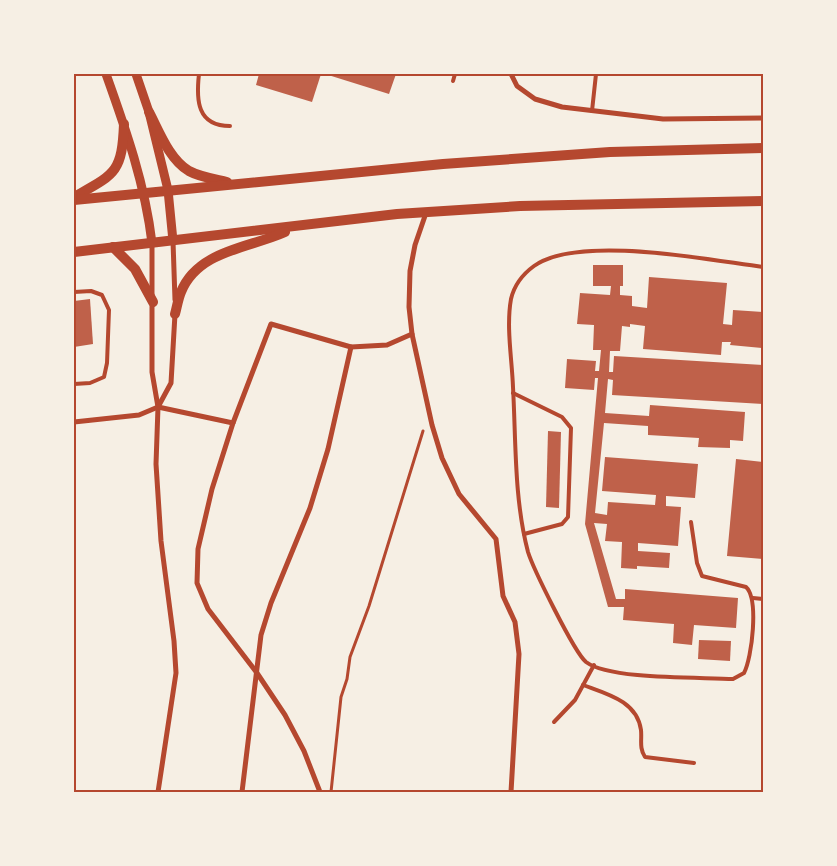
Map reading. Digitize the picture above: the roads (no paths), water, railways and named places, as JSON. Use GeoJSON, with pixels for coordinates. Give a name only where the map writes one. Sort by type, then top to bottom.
{"type":"FeatureCollection","features":[{"type":"Feature","properties":{"kind":"main road"},"geometry":{"type":"LineString","coordinates":[[149,112],[166,144],[176,159],[188,171],[236,185]]}},
{"type":"Feature","properties":{"kind":"main road"},"geometry":{"type":"LineString","coordinates":[[74,199],[113,173],[120,163],[124,124]]}},
{"type":"Feature","properties":{"kind":"main road"},"geometry":{"type":"LineString","coordinates":[[74,199],[443,164],[610,152],[763,148]]}},
{"type":"Feature","properties":{"kind":"main road"},"geometry":{"type":"LineString","coordinates":[[74,252],[426,213],[520,206],[763,201]]}},
{"type":"Feature","properties":{"kind":"main road"},"geometry":{"type":"LineString","coordinates":[[175,314],[181,290],[198,268],[209,259],[269,240],[295,228]]}},
{"type":"Feature","properties":{"kind":"main road"},"geometry":{"type":"LineString","coordinates":[[113,247],[135,269],[153,302]]}},
{"type":"Feature","properties":{"kind":"street"},"geometry":{"type":"LineString","coordinates":[[106,74],[124,124],[145,193],[152,243],[152,372],[158,407],[156,464],[159,512],[176,673],[158,792]]}},
{"type":"Feature","properties":{"kind":"street"},"geometry":{"type":"LineString","coordinates":[[136,74],[149,112],[168,190],[173,241],[175,314],[171,383],[158,407]]}},
{"type":"Feature","properties":{"kind":"street"},"geometry":{"type":"LineString","coordinates":[[511,74],[517,86],[535,99],[562,108],[663,119],[763,118]]}},
{"type":"Feature","properties":{"kind":"street"},"geometry":{"type":"LineString","coordinates":[[426,213],[415,245],[410,271],[409,306],[412,334],[429,411],[442,458],[452,481],[471,510],[496,539],[503,596],[515,622],[519,654],[511,792]]}},
{"type":"Feature","properties":{"kind":"street"},"geometry":{"type":"LineString","coordinates":[[320,792],[300,744],[285,715],[257,673],[208,609],[197,583],[198,549],[212,489],[233,423],[271,324],[351,347],[387,345],[412,334]]}},
{"type":"Feature","properties":{"kind":"street"},"geometry":{"type":"LineString","coordinates":[[242,792],[261,636],[271,603],[310,508],[328,450],[351,347]]}},
{"type":"Feature","properties":{"kind":"street"},"geometry":{"type":"LineString","coordinates":[[74,422],[132,416],[158,407],[233,423]]}},
{"type":"Feature","properties":{"kind":"lane"},"geometry":{"type":"LineString","coordinates":[[199,74],[197,91],[202,111],[210,122],[219,126],[230,126]]}},
{"type":"Feature","properties":{"kind":"lane"},"geometry":{"type":"LineString","coordinates":[[453,80],[455,74]]}},
{"type":"Feature","properties":{"kind":"lane"},"geometry":{"type":"LineString","coordinates":[[592,111],[596,74]]}},
{"type":"Feature","properties":{"kind":"lane"},"geometry":{"type":"LineString","coordinates":[[691,522],[697,563],[702,576],[746,587],[753,598],[749,662],[740,677],[733,679],[627,673],[594,666],[586,661],[569,637],[529,555],[524,534],[513,393],[510,319],[512,297],[523,276],[547,259],[564,253],[613,250],[763,268]]}},
{"type":"Feature","properties":{"kind":"lane"},"geometry":{"type":"LineString","coordinates":[[74,292],[91,291],[102,295],[109,310],[107,363],[104,377],[90,383],[74,384]]}},
{"type":"Feature","properties":{"kind":"lane"},"geometry":{"type":"LineString","coordinates":[[513,393],[562,417],[571,428],[568,517],[562,524],[524,534]]}},
{"type":"Feature","properties":{"kind":"lane"},"geometry":{"type":"LineString","coordinates":[[753,598],[763,599]]}},
{"type":"Feature","properties":{"kind":"lane"},"geometry":{"type":"LineString","coordinates":[[554,722],[575,700],[594,666]]}},
{"type":"Feature","properties":{"kind":"lane"},"geometry":{"type":"LineString","coordinates":[[583,684],[617,699],[634,711],[641,732],[640,746],[645,757],[694,763]]}}]}
